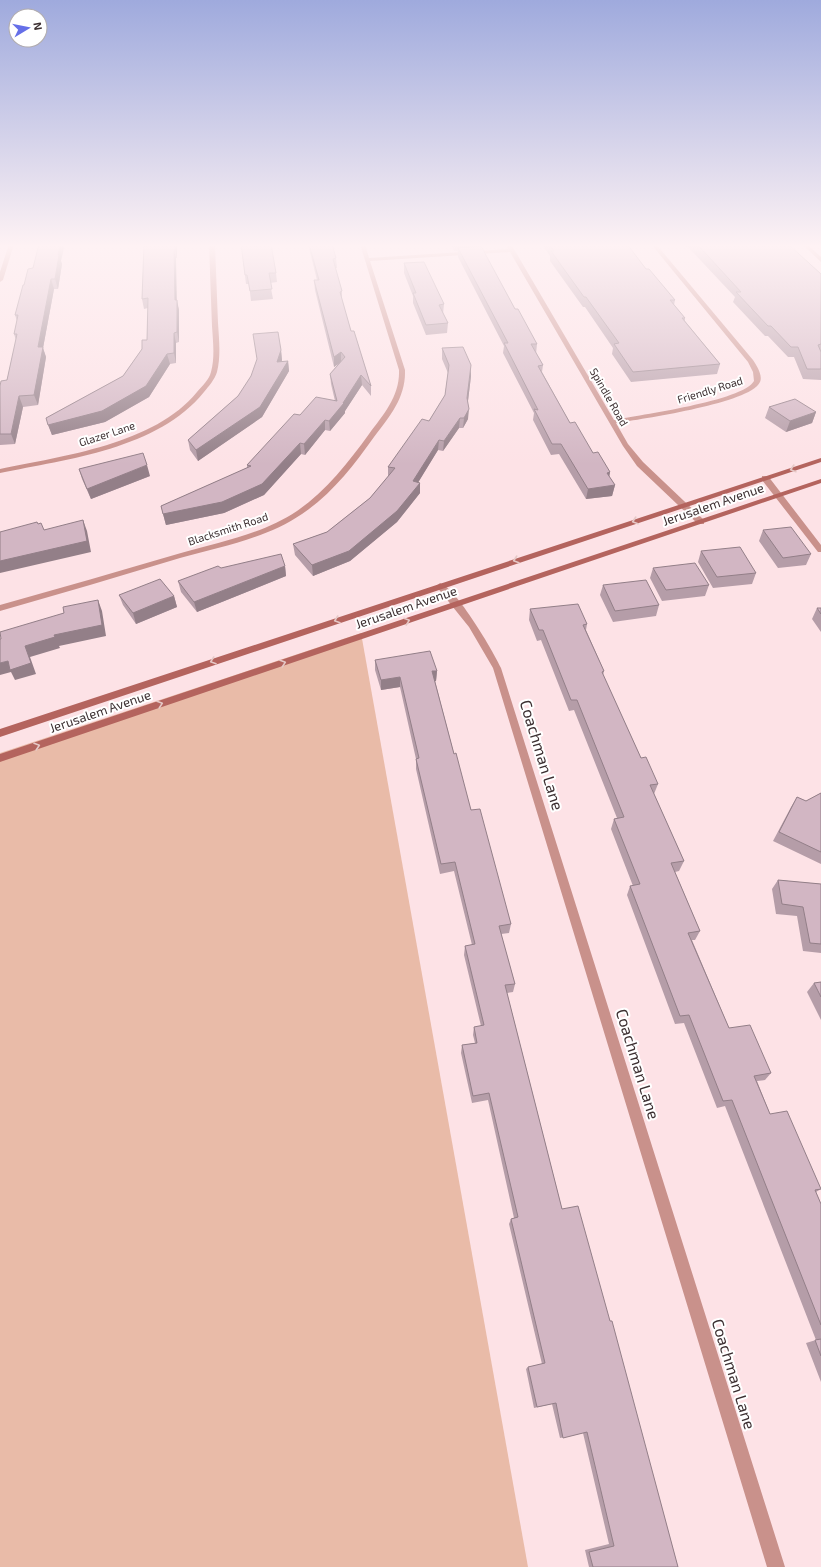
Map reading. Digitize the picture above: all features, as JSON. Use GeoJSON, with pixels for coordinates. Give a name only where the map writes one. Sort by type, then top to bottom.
{"type":"FeatureCollection","features":[{"type":"Feature","properties":{"kind":"main road","name":"Jerusalem Avenue"},"geometry":{"type":"LineString","coordinates":[[0,733],[821,460]]}},
{"type":"Feature","properties":{"kind":"main road","name":"Jerusalem Avenue"},"geometry":{"type":"LineString","coordinates":[[0,758],[821,481]]}},
{"type":"Feature","properties":{"kind":"street","name":"Glazer Lane"},"geometry":{"type":"LineString","coordinates":[[0,471],[80,454],[124,442],[152,430],[181,412],[196,398],[214,372],[216,350],[215,317]]}},
{"type":"Feature","properties":{"kind":"street","name":"Blacksmith Road"},"geometry":{"type":"LineString","coordinates":[[0,608],[246,537],[276,525],[299,513],[335,482],[385,417],[400,394],[402,370],[385,317]]}},
{"type":"Feature","properties":{"kind":"street","name":"Spindle Road"},"geometry":{"type":"LineString","coordinates":[[551,317],[625,445],[640,464],[701,522]]}},
{"type":"Feature","properties":{"kind":"street","name":"Friendly Road"},"geometry":{"type":"LineString","coordinates":[[612,422],[677,412],[742,393],[754,386],[757,382],[758,373],[751,361],[714,317]]}},
{"type":"Feature","properties":{"kind":"street"},"geometry":{"type":"LineString","coordinates":[[765,478],[821,550]]}},
{"type":"Feature","properties":{"kind":"street","name":"Coachman Lane"},"geometry":{"type":"LineString","coordinates":[[440,586],[457,604],[483,639],[497,668],[776,1567]]}},
{"type":"Feature","properties":{"kind":"shaded area"},"geometry":{"type":"Polygon","coordinates":[[[361,633],[528,1567],[0,1567],[0,753],[361,633]]]}},
{"type":"Feature","properties":{"kind":"building"},"geometry":{"type":"Polygon","coordinates":[[[18,317],[44,317],[38,347],[43,347],[34,395],[19,396],[11,434],[0,434],[0,386],[1,381],[7,380],[17,334],[14,334],[18,317]]]}},
{"type":"Feature","properties":{"kind":"building"},"geometry":{"type":"Polygon","coordinates":[[[148,317],[177,317],[177,332],[174,333],[174,353],[167,354],[146,386],[102,411],[48,425],[46,418],[123,376],[142,349],[142,340],[147,340],[148,317]]]}},
{"type":"Feature","properties":{"kind":"building"},"geometry":{"type":"Polygon","coordinates":[[[324,317],[347,317],[351,331],[354,331],[371,386],[361,375],[344,403],[329,421],[325,420],[304,444],[300,443],[262,484],[222,502],[163,514],[161,506],[251,466],[247,465],[294,414],[300,415],[316,397],[337,401],[330,374],[345,357],[341,352],[334,357],[324,317]]]}},
{"type":"Feature","properties":{"kind":"building"},"geometry":{"type":"Polygon","coordinates":[[[423,317],[445,317],[448,323],[426,325],[423,317]]]}},
{"type":"Feature","properties":{"kind":"building"},"geometry":{"type":"Polygon","coordinates":[[[494,317],[522,317],[537,344],[531,344],[543,365],[538,366],[570,423],[575,422],[593,453],[598,452],[610,472],[607,473],[615,485],[588,489],[561,444],[552,444],[534,409],[538,410],[504,343],[508,343],[494,317]]]}},
{"type":"Feature","properties":{"kind":"building"},"geometry":{"type":"Polygon","coordinates":[[[600,317],[684,317],[682,318],[720,364],[633,372],[614,344],[619,343],[600,317]]]}},
{"type":"Feature","properties":{"kind":"building"},"geometry":{"type":"Polygon","coordinates":[[[760,317],[821,317],[821,344],[818,345],[821,352],[821,369],[807,369],[798,347],[791,347],[771,326],[768,326],[760,317]]]}},
{"type":"Feature","properties":{"kind":"building"},"geometry":{"type":"Polygon","coordinates":[[[278,332],[281,350],[277,362],[288,361],[260,407],[196,450],[188,440],[238,396],[251,376],[257,359],[253,334],[278,332]]]}},
{"type":"Feature","properties":{"kind":"building"},"geometry":{"type":"Polygon","coordinates":[[[463,347],[471,365],[467,398],[469,409],[464,418],[460,418],[444,441],[439,440],[413,481],[420,483],[397,511],[349,551],[312,565],[293,544],[327,532],[370,498],[395,468],[388,467],[422,419],[429,421],[445,395],[449,365],[442,348],[463,347]]]}},
{"type":"Feature","properties":{"kind":"building"},"geometry":{"type":"Polygon","coordinates":[[[795,399],[816,412],[790,421],[769,407],[795,399]]]}},
{"type":"Feature","properties":{"kind":"building"},"geometry":{"type":"Polygon","coordinates":[[[143,453],[147,465],[87,489],[79,469],[143,453]]]}},
{"type":"Feature","properties":{"kind":"building"},"geometry":{"type":"Polygon","coordinates":[[[83,520],[87,541],[0,561],[0,532],[37,522],[38,524],[41,523],[44,530],[83,520]]]}},
{"type":"Feature","properties":{"kind":"building"},"geometry":{"type":"Polygon","coordinates":[[[791,527],[811,554],[783,558],[763,530],[791,527]]]}},
{"type":"Feature","properties":{"kind":"building"},"geometry":{"type":"Polygon","coordinates":[[[740,547],[756,573],[717,577],[701,551],[740,547]]]}},
{"type":"Feature","properties":{"kind":"building"},"geometry":{"type":"Polygon","coordinates":[[[281,554],[285,566],[194,602],[178,581],[218,566],[221,568],[281,554]]]}},
{"type":"Feature","properties":{"kind":"building"},"geometry":{"type":"Polygon","coordinates":[[[695,563],[709,585],[666,590],[653,568],[695,563]]]}},
{"type":"Feature","properties":{"kind":"building"},"geometry":{"type":"Polygon","coordinates":[[[160,579],[174,596],[133,613],[119,595],[160,579]]]}},
{"type":"Feature","properties":{"kind":"building"},"geometry":{"type":"Polygon","coordinates":[[[646,580],[659,605],[615,611],[603,585],[646,580]]]}},
{"type":"Feature","properties":{"kind":"building"},"geometry":{"type":"Polygon","coordinates":[[[98,600],[102,625],[54,635],[55,637],[25,646],[31,663],[10,670],[8,661],[0,663],[0,632],[64,613],[63,607],[98,600]]]}},
{"type":"Feature","properties":{"kind":"building"},"geometry":{"type":"Polygon","coordinates":[[[578,604],[587,624],[583,625],[604,671],[602,672],[641,758],[646,757],[658,784],[650,785],[684,861],[671,863],[700,931],[688,933],[729,1028],[750,1025],[771,1073],[754,1076],[770,1114],[787,1111],[821,1189],[815,1190],[821,1204],[821,1325],[732,1100],[723,1101],[689,1015],[680,1016],[630,886],[640,884],[614,819],[624,817],[577,700],[571,700],[543,630],[539,630],[530,609],[578,604]]]}},
{"type":"Feature","properties":{"kind":"building"},"geometry":{"type":"Polygon","coordinates":[[[817,608],[821,608],[821,614],[817,608]]]}},
{"type":"Feature","properties":{"kind":"building"},"geometry":{"type":"Polygon","coordinates":[[[430,651],[437,671],[432,671],[454,754],[456,753],[471,810],[480,809],[511,924],[499,926],[515,984],[505,985],[562,1209],[578,1206],[610,1321],[612,1321],[678,1567],[593,1567],[589,1552],[614,1546],[587,1432],[563,1438],[556,1403],[537,1407],[528,1367],[545,1363],[511,1219],[518,1217],[489,1093],[473,1096],[462,1045],[477,1043],[474,1027],[484,1025],[465,946],[475,944],[455,862],[441,864],[416,759],[419,758],[400,677],[381,680],[375,660],[430,651]]]}},
{"type":"Feature","properties":{"kind":"building"},"geometry":{"type":"Polygon","coordinates":[[[821,793],[821,852],[779,832],[797,797],[806,801],[821,793]]]}},
{"type":"Feature","properties":{"kind":"building"},"geometry":{"type":"Polygon","coordinates":[[[778,880],[821,884],[821,944],[810,943],[803,907],[782,904],[778,880]]]}},
{"type":"Feature","properties":{"kind":"building"},"geometry":{"type":"Polygon","coordinates":[[[821,982],[821,997],[814,983],[821,982]]]}},
{"type":"Feature","properties":{"kind":"building"},"geometry":{"type":"Polygon","coordinates":[[[821,1339],[821,1356],[815,1340],[821,1339]]]}}]}
